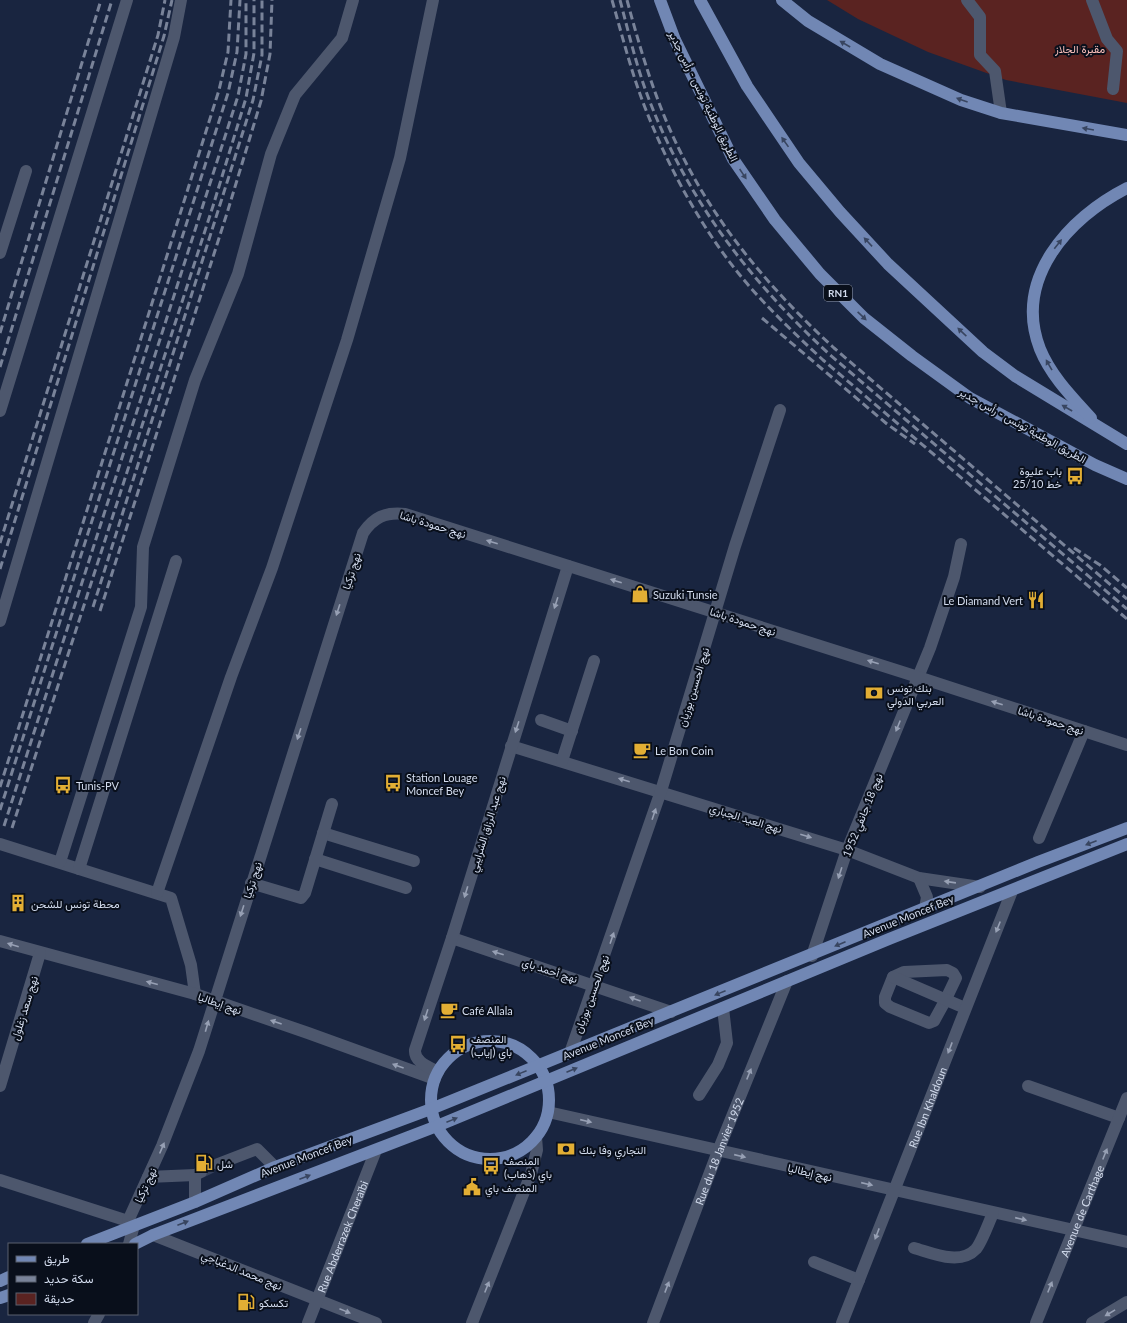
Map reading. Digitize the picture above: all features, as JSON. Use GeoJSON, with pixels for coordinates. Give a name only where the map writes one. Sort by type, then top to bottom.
{"type":"FeatureCollection","features":[{"type":"Feature","properties":{"kind":"main road","name":"الطريق الوطنية تونس - رأس جدير"},"geometry":{"type":"LineString","coordinates":[[660,0],[675,40],[733,159],[775,220],[820,274],[864,318],[912,356],[970,398],[1095,465],[1127,479]]}},
{"type":"Feature","properties":{"kind":"main road"},"geometry":{"type":"LineString","coordinates":[[700,0],[747,86],[799,163],[840,212],[888,264],[983,352],[1015,376],[1127,444]]}},
{"type":"Feature","properties":{"kind":"main road"},"geometry":{"type":"LineString","coordinates":[[782,0],[808,21],[880,64],[961,100],[1001,113],[1127,135]]}},
{"type":"Feature","properties":{"kind":"main road"},"geometry":{"type":"LineString","coordinates":[[1100,427],[1062,386],[1040,350],[1034,328],[1034,303],[1038,276],[1049,255],[1064,235],[1088,213],[1110,197],[1127,188]]}},
{"type":"Feature","properties":{"kind":"main road"},"geometry":{"type":"LineString","coordinates":[[1095,465],[1127,484]]}},
{"type":"Feature","properties":{"kind":"main road","name":"Avenue Moncef Bey"},"geometry":{"type":"LineString","coordinates":[[90,1243],[131,1223],[195,1202],[275,1167],[432,1109],[812,956],[980,886],[1127,828]]}},
{"type":"Feature","properties":{"kind":"main road","name":"Avenue Moncef Bey"},"geometry":{"type":"LineString","coordinates":[[137,1243],[152,1235],[437,1126],[889,939],[1127,844]]}},
{"type":"Feature","properties":{"kind":"main road"},"geometry":{"type":"LineString","coordinates":[[486,1041],[506,1043],[524,1052],[538,1066],[546,1081],[549,1097],[548,1112],[543,1126],[536,1137],[518,1152],[495,1159],[472,1156],[451,1145],[437,1126],[432,1109],[431,1094],[436,1076],[450,1056],[467,1046],[486,1041]]}},
{"type":"Feature","properties":{"kind":"street"},"geometry":{"type":"LineString","coordinates":[[0,411],[127,0]]}},
{"type":"Feature","properties":{"kind":"street"},"geometry":{"type":"LineString","coordinates":[[0,621],[174,38],[181,0]]}},
{"type":"Feature","properties":{"kind":"street"},"geometry":{"type":"LineString","coordinates":[[60,862],[141,607],[143,547],[195,380],[238,274],[271,154],[295,95],[342,38],[353,0]]}},
{"type":"Feature","properties":{"kind":"street"},"geometry":{"type":"LineString","coordinates":[[157,893],[231,677],[272,568],[347,340],[400,158],[433,0]]}},
{"type":"Feature","properties":{"kind":"street"},"geometry":{"type":"LineString","coordinates":[[967,0],[980,17],[980,55],[995,71],[1001,113]]}},
{"type":"Feature","properties":{"kind":"street"},"geometry":{"type":"LineString","coordinates":[[1092,0],[1107,39],[1117,51],[1113,89]]}},
{"type":"Feature","properties":{"kind":"street"},"geometry":{"type":"LineString","coordinates":[[0,253],[26,171]]}},
{"type":"Feature","properties":{"kind":"street","name":"نهج الحسين بوزيان"},"geometry":{"type":"LineString","coordinates":[[570,1053],[662,791],[735,546],[780,410]]}},
{"type":"Feature","properties":{"kind":"street","name":"نهج حمودة باشا"},"geometry":{"type":"LineString","coordinates":[[363,533],[376,518],[393,513],[405,514],[716,612],[1127,745]]}},
{"type":"Feature","properties":{"kind":"street","name":"نهج تركيا"},"geometry":{"type":"LineString","coordinates":[[129,1243],[131,1223],[199,1051],[363,533]]}},
{"type":"Feature","properties":{"kind":"street","name":"نهج 18 جانفي 1952"},"geometry":{"type":"LineString","coordinates":[[812,956],[848,850],[918,677],[944,607],[954,577],[961,544]]}},
{"type":"Feature","properties":{"kind":"street"},"geometry":{"type":"LineString","coordinates":[[79,869],[176,561]]}},
{"type":"Feature","properties":{"kind":"street","name":"نهج عبد الرزاق الشرايبي"},"geometry":{"type":"LineString","coordinates":[[436,1076],[419,1062],[414,1053],[452,938],[568,566]]}},
{"type":"Feature","properties":{"kind":"street"},"geometry":{"type":"LineString","coordinates":[[562,761],[594,661]]}},
{"type":"Feature","properties":{"kind":"street"},"geometry":{"type":"LineString","coordinates":[[541,720],[572,731]]}},
{"type":"Feature","properties":{"kind":"street"},"geometry":{"type":"LineString","coordinates":[[1039,838],[1084,731]]}},
{"type":"Feature","properties":{"kind":"street","name":"نهج العيد الجباري"},"geometry":{"type":"LineString","coordinates":[[511,746],[662,791],[848,850],[919,878],[980,886]]}},
{"type":"Feature","properties":{"kind":"street"},"geometry":{"type":"LineString","coordinates":[[251,883],[301,898],[305,893],[332,804]]}},
{"type":"Feature","properties":{"kind":"street"},"geometry":{"type":"LineString","coordinates":[[323,833],[414,861]]}},
{"type":"Feature","properties":{"kind":"street"},"geometry":{"type":"LineString","coordinates":[[0,844],[171,898],[191,965],[195,994]]}},
{"type":"Feature","properties":{"kind":"street"},"geometry":{"type":"LineString","coordinates":[[315,859],[406,888]]}},
{"type":"Feature","properties":{"kind":"street"},"geometry":{"type":"LineString","coordinates":[[919,878],[928,897],[925,909]]}},
{"type":"Feature","properties":{"kind":"street","name":"Rue Ibn Khaldoun"},"geometry":{"type":"LineString","coordinates":[[842,1323],[1012,891]]}},
{"type":"Feature","properties":{"kind":"street","name":"نهج أحمد باي"},"geometry":{"type":"LineString","coordinates":[[452,938],[595,985],[671,1012]]}},
{"type":"Feature","properties":{"kind":"street","name":"نهج إيطاليا"},"geometry":{"type":"LineString","coordinates":[[0,941],[195,994],[436,1076]]}},
{"type":"Feature","properties":{"kind":"street","name":"نهج سعد زغلول"},"geometry":{"type":"LineString","coordinates":[[0,1086],[40,953]]}},
{"type":"Feature","properties":{"kind":"street"},"geometry":{"type":"LineString","coordinates":[[947,970],[953,973],[956,978],[934,1021],[929,1022],[890,1007],[885,1003],[885,997],[893,977],[904,972],[947,970]]}},
{"type":"Feature","properties":{"kind":"street"},"geometry":{"type":"LineString","coordinates":[[893,977],[945,1001],[965,1008]]}},
{"type":"Feature","properties":{"kind":"street","name":"Rue du 18 Janvier 1952"},"geometry":{"type":"LineString","coordinates":[[653,1323],[718,1151],[787,981]]}},
{"type":"Feature","properties":{"kind":"street"},"geometry":{"type":"LineString","coordinates":[[699,1095],[718,1065],[727,1043],[723,1008]]}},
{"type":"Feature","properties":{"kind":"street"},"geometry":{"type":"LineString","coordinates":[[1028,1086],[1119,1118]]}},
{"type":"Feature","properties":{"kind":"street","name":"Avenue de Carthage"},"geometry":{"type":"LineString","coordinates":[[1036,1323],[1127,1098]]}},
{"type":"Feature","properties":{"kind":"street","name":"نهج إيطاليا"},"geometry":{"type":"LineString","coordinates":[[548,1112],[1127,1242]]}},
{"type":"Feature","properties":{"kind":"street"},"geometry":{"type":"LineString","coordinates":[[472,1323],[534,1168],[537,1150],[536,1137]]}},
{"type":"Feature","properties":{"kind":"street"},"geometry":{"type":"LineString","coordinates":[[218,1164],[256,1149],[275,1167]]}},
{"type":"Feature","properties":{"kind":"street","name":"Rue Abderrazek Cheraïbi"},"geometry":{"type":"LineString","coordinates":[[308,1323],[376,1150]]}},
{"type":"Feature","properties":{"kind":"street"},"geometry":{"type":"LineString","coordinates":[[148,1177],[198,1174],[195,1202]]}},
{"type":"Feature","properties":{"kind":"street"},"geometry":{"type":"LineString","coordinates":[[0,1180],[131,1223]]}},
{"type":"Feature","properties":{"kind":"street"},"geometry":{"type":"LineString","coordinates":[[914,1248],[958,1258],[967,1255],[976,1249],[993,1212]]}},
{"type":"Feature","properties":{"kind":"street","name":"نهج محمد الدغباجي"},"geometry":{"type":"LineString","coordinates":[[152,1235],[376,1323]]}},
{"type":"Feature","properties":{"kind":"street"},"geometry":{"type":"LineString","coordinates":[[814,1262],[859,1280]]}},
{"type":"Feature","properties":{"kind":"street"},"geometry":{"type":"LineString","coordinates":[[1092,1323],[1127,1302]]}},
{"type":"Feature","properties":{"kind":"green space","name":"مقبرة الجلاز"},"geometry":{"type":"Polygon","coordinates":[[[827,0],[1127,0],[1127,103],[1006,80],[928,52],[858,19],[827,0]]]}},
{"type":"Feature","properties":{"kind":"tunnel"},"geometry":{"type":"LineString","coordinates":[[201,1172],[218,1164]]}},
{"type":"Feature","properties":{"kind":"railway"},"geometry":{"type":"LineString","coordinates":[[0,333],[101,0]]}},
{"type":"Feature","properties":{"kind":"railway"},"geometry":{"type":"LineString","coordinates":[[0,367],[112,0]]}},
{"type":"Feature","properties":{"kind":"railway"},"geometry":{"type":"LineString","coordinates":[[0,543],[158,35],[165,0]]}},
{"type":"Feature","properties":{"kind":"railway"},"geometry":{"type":"LineString","coordinates":[[0,569],[164,36],[172,0]]}},
{"type":"Feature","properties":{"kind":"railway"},"geometry":{"type":"LineString","coordinates":[[0,787],[219,90],[228,52],[231,0]]}},
{"type":"Feature","properties":{"kind":"railway"},"geometry":{"type":"LineString","coordinates":[[0,810],[228,93],[237,52],[240,0]]}},
{"type":"Feature","properties":{"kind":"railway"},"geometry":{"type":"LineString","coordinates":[[4,826],[238,96],[246,54],[246,0]]}},
{"type":"Feature","properties":{"kind":"railway"},"geometry":{"type":"LineString","coordinates":[[12,828],[213,206],[246,98],[254,53],[254,0]]}},
{"type":"Feature","properties":{"kind":"railway"},"geometry":{"type":"LineString","coordinates":[[93,607],[253,100],[262,55],[262,0]]}},
{"type":"Feature","properties":{"kind":"railway"},"geometry":{"type":"LineString","coordinates":[[100,611],[228,210],[261,101],[270,54],[272,0]]}},
{"type":"Feature","properties":{"kind":"railway"},"geometry":{"type":"LineString","coordinates":[[612,0],[639,92],[662,148],[683,190],[707,230],[735,269],[777,316],[823,360],[1127,619]]}},
{"type":"Feature","properties":{"kind":"railway"},"geometry":{"type":"LineString","coordinates":[[620,0],[641,77],[666,139],[683,173],[703,206],[724,238],[748,269],[773,298],[829,354],[1127,609]]}},
{"type":"Feature","properties":{"kind":"railway"},"geometry":{"type":"LineString","coordinates":[[627,0],[656,96],[680,151],[711,206],[729,232],[768,281],[811,327],[834,348],[1127,599]]}},
{"type":"Feature","properties":{"kind":"railway"},"geometry":{"type":"LineString","coordinates":[[762,318],[887,424],[915,444]]}},
{"type":"Feature","properties":{"kind":"railway"},"geometry":{"type":"LineString","coordinates":[[1074,548],[1100,565],[1127,588]]}},
{"type":"Feature","properties":{"kind":"place","name":"باب عليوة خط 25/10"},"geometry":{"type":"Point","coordinates":[1075,476]}},
{"type":"Feature","properties":{"kind":"place","name":"Suzuki Tunsie"},"geometry":{"type":"Point","coordinates":[640,594]}},
{"type":"Feature","properties":{"kind":"place","name":"Le Diamand Vert"},"geometry":{"type":"Point","coordinates":[1036,600]}},
{"type":"Feature","properties":{"kind":"place","name":"بنك تونس العربي الدولي"},"geometry":{"type":"Point","coordinates":[874,693]}},
{"type":"Feature","properties":{"kind":"place","name":"Le Bon Coin"},"geometry":{"type":"Point","coordinates":[642,750]}},
{"type":"Feature","properties":{"kind":"place","name":"Station Louage Moncef Bey"},"geometry":{"type":"Point","coordinates":[393,783]}},
{"type":"Feature","properties":{"kind":"place","name":"Tunis-PV"},"geometry":{"type":"Point","coordinates":[63,785]}},
{"type":"Feature","properties":{"kind":"place","name":"محطة تونس للشحن"},"geometry":{"type":"Point","coordinates":[18,903]}},
{"type":"Feature","properties":{"kind":"place","name":"Café Allala"},"geometry":{"type":"Point","coordinates":[449,1010]}},
{"type":"Feature","properties":{"kind":"place","name":"المنصف باي (إياب)"},"geometry":{"type":"Point","coordinates":[458,1044]}},
{"type":"Feature","properties":{"kind":"place","name":"التجاري وفا بنك"},"geometry":{"type":"Point","coordinates":[566,1149]}},
{"type":"Feature","properties":{"kind":"place","name":"شل"},"geometry":{"type":"Point","coordinates":[204,1163]}},
{"type":"Feature","properties":{"kind":"place","name":"المنصف باي (ذهاب)"},"geometry":{"type":"Point","coordinates":[491,1166]}},
{"type":"Feature","properties":{"kind":"place","name":"المنصف باي"},"geometry":{"type":"Point","coordinates":[472,1187]}},
{"type":"Feature","properties":{"kind":"place","name":"تكسكو"},"geometry":{"type":"Point","coordinates":[246,1302]}}]}
